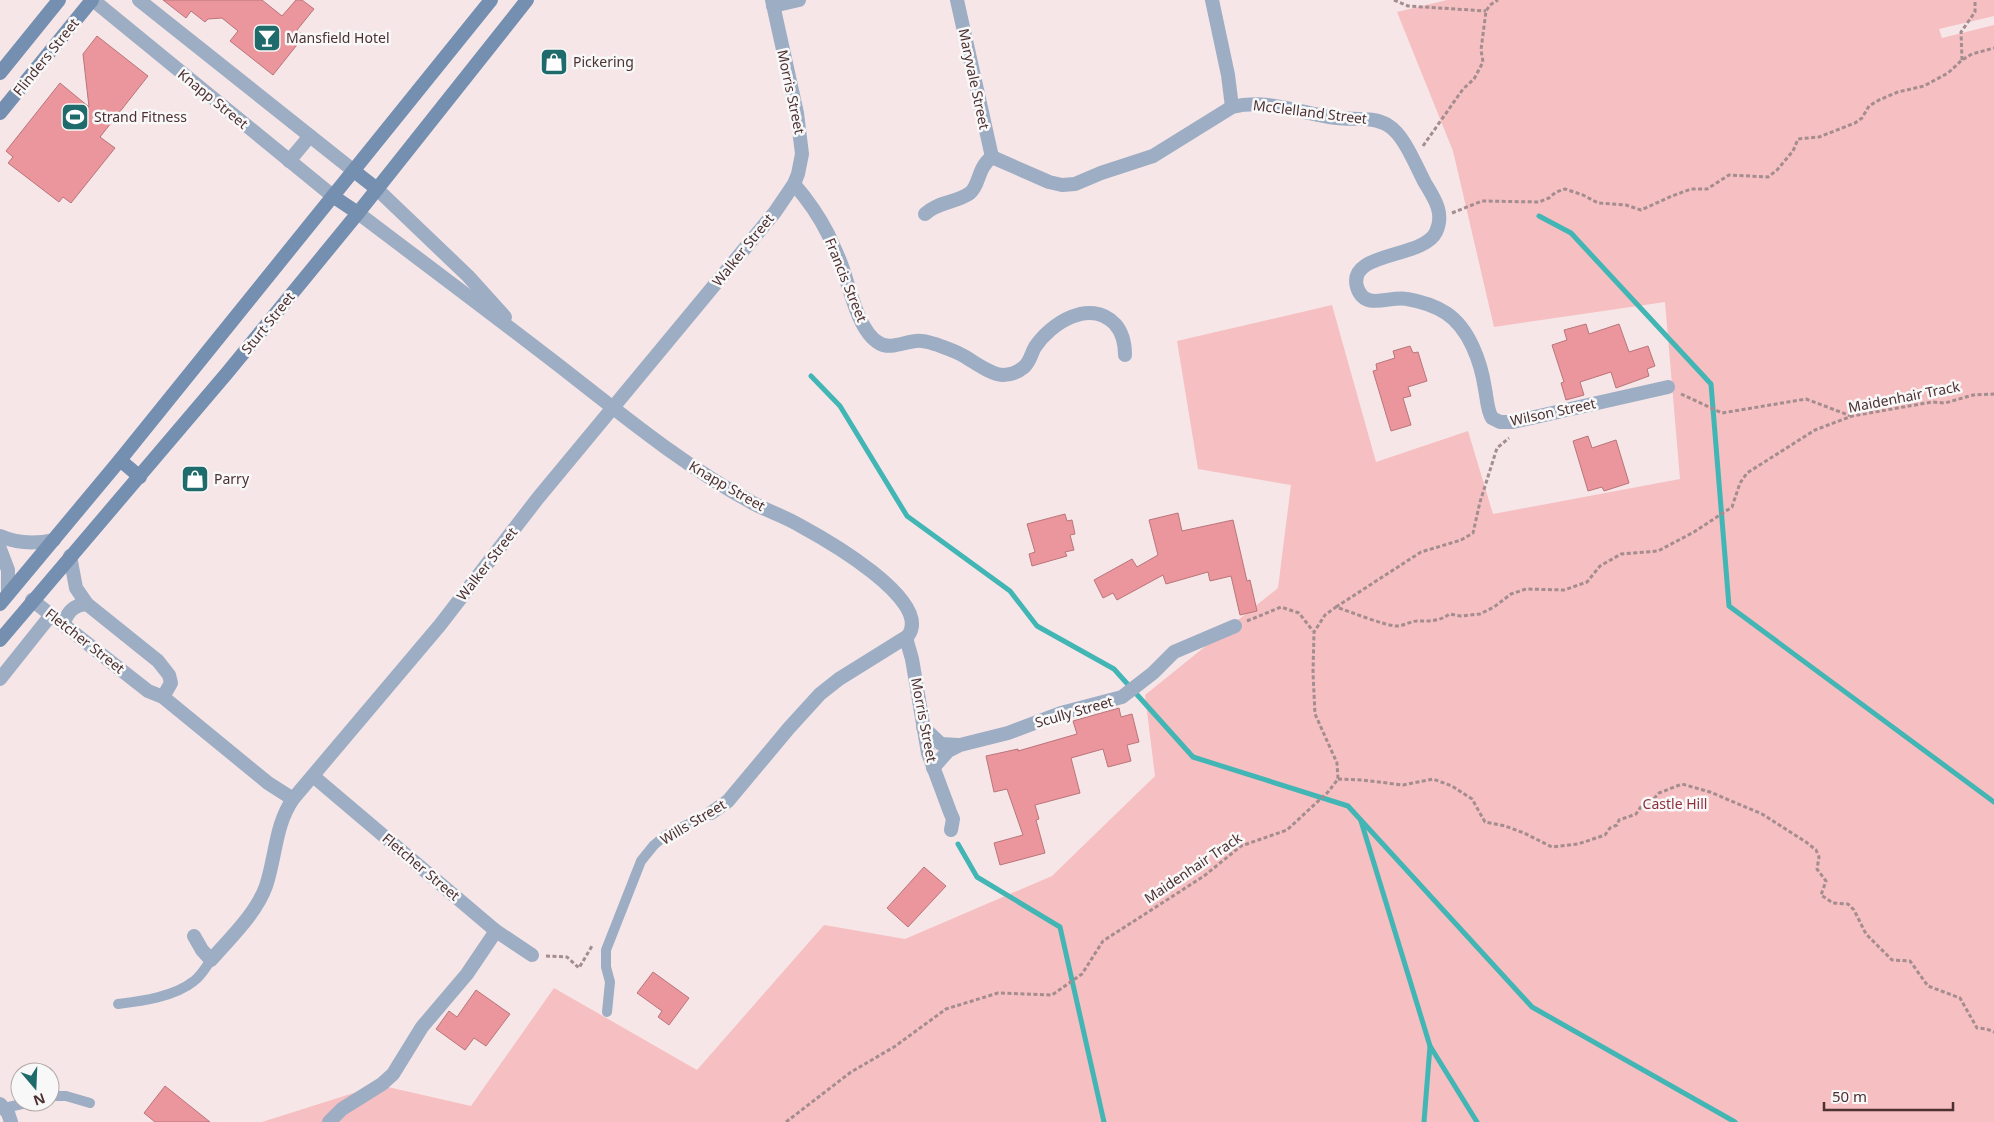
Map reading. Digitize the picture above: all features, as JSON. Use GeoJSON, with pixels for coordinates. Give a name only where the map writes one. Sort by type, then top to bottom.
{"type":"FeatureCollection","features":[{"type":"Feature","properties":{"kind":"main road","name":"Flinders Street"},"geometry":{"type":"LineString","coordinates":[[0,74],[59,0]]}},
{"type":"Feature","properties":{"kind":"main road","name":"Flinders Street"},"geometry":{"type":"LineString","coordinates":[[0,113],[93,0]]}},
{"type":"Feature","properties":{"kind":"main road","name":"Sturt Street"},"geometry":{"type":"LineString","coordinates":[[4,599],[120,460],[492,0]]}},
{"type":"Feature","properties":{"kind":"main road","name":"Sturt Street"},"geometry":{"type":"LineString","coordinates":[[0,640],[32,600],[140,477],[358,214],[527,0]]}},
{"type":"Feature","properties":{"kind":"main road"},"geometry":{"type":"LineString","coordinates":[[354,171],[377,189]]}},
{"type":"Feature","properties":{"kind":"main road"},"geometry":{"type":"LineString","coordinates":[[334,197],[358,214]]}},
{"type":"Feature","properties":{"kind":"main road"},"geometry":{"type":"LineString","coordinates":[[120,460],[140,477]]}},
{"type":"Feature","properties":{"kind":"street","name":"Knapp Street"},"geometry":{"type":"LineString","coordinates":[[93,0],[334,197]]}},
{"type":"Feature","properties":{"kind":"street"},"geometry":{"type":"LineString","coordinates":[[139,0],[354,171]]}},
{"type":"Feature","properties":{"kind":"street"},"geometry":{"type":"LineString","coordinates":[[772,3],[799,0]]}},
{"type":"Feature","properties":{"kind":"street","name":"Maryvale Street"},"geometry":{"type":"LineString","coordinates":[[957,0],[992,157]]}},
{"type":"Feature","properties":{"kind":"street"},"geometry":{"type":"LineString","coordinates":[[1212,0],[1228,75],[1232,107]]}},
{"type":"Feature","properties":{"kind":"street","name":"Morris Street"},"geometry":{"type":"LineString","coordinates":[[772,3],[801,140],[801,164],[794,184]]}},
{"type":"Feature","properties":{"kind":"street","name":"McClelland Street"},"geometry":{"type":"LineString","coordinates":[[992,157],[1048,182],[1062,185],[1075,184],[1101,172],[1153,156],[1232,107],[1254,104],[1279,106],[1335,118],[1368,119],[1388,125],[1399,136],[1413,161]]}},
{"type":"Feature","properties":{"kind":"street"},"geometry":{"type":"LineString","coordinates":[[289,162],[310,136]]}},
{"type":"Feature","properties":{"kind":"street"},"geometry":{"type":"LineString","coordinates":[[925,214],[935,206],[962,198],[971,192],[982,167],[992,157]]}},
{"type":"Feature","properties":{"kind":"street"},"geometry":{"type":"LineString","coordinates":[[1413,161],[1436,201],[1440,219]]}},
{"type":"Feature","properties":{"kind":"street","name":"Francis Street"},"geometry":{"type":"LineString","coordinates":[[794,184],[812,207],[827,232],[862,322],[878,343],[888,346],[915,341],[927,342],[961,355],[994,372],[1007,375],[1017,372],[1026,365],[1034,348],[1051,330],[1077,314],[1092,313],[1104,316],[1115,324],[1122,336],[1125,356]]}},
{"type":"Feature","properties":{"kind":"street","name":"Walker Street"},"geometry":{"type":"LineString","coordinates":[[211,960],[247,918],[262,897],[276,848],[280,823],[293,799],[440,625],[538,498],[775,212],[794,184]]}},
{"type":"Feature","properties":{"kind":"street","name":"Knapp Street"},"geometry":{"type":"LineString","coordinates":[[377,189],[468,276],[524,338]]}},
{"type":"Feature","properties":{"kind":"street","name":"Knapp Street"},"geometry":{"type":"LineString","coordinates":[[358,214],[524,338],[690,466],[753,503],[799,525],[876,575],[897,594],[910,616],[912,628],[906,638]]}},
{"type":"Feature","properties":{"kind":"street","name":"Wilson Street"},"geometry":{"type":"LineString","coordinates":[[1440,219],[1436,232],[1429,241],[1415,249],[1379,259],[1360,268],[1357,276],[1357,288],[1369,301],[1406,299],[1438,309],[1452,318],[1463,331],[1478,362],[1484,380],[1490,415],[1500,422],[1513,422],[1668,387]]}},
{"type":"Feature","properties":{"kind":"street"},"geometry":{"type":"LineString","coordinates":[[405,249],[419,229]]}},
{"type":"Feature","properties":{"kind":"street"},"geometry":{"type":"LineString","coordinates":[[0,536],[16,541],[33,543],[54,540]]}},
{"type":"Feature","properties":{"kind":"street"},"geometry":{"type":"LineString","coordinates":[[0,549],[8,570],[4,599]]}},
{"type":"Feature","properties":{"kind":"street","name":"Fletcher Street"},"geometry":{"type":"LineString","coordinates":[[70,556],[76,588],[87,604],[158,661],[167,671],[171,683],[163,697]]}},
{"type":"Feature","properties":{"kind":"street","name":"Fletcher Street"},"geometry":{"type":"LineString","coordinates":[[32,600],[148,691],[163,697],[268,783],[293,799]]}},
{"type":"Feature","properties":{"kind":"street"},"geometry":{"type":"LineString","coordinates":[[63,624],[73,608],[80,604],[87,604]]}},
{"type":"Feature","properties":{"kind":"street"},"geometry":{"type":"LineString","coordinates":[[0,679],[51,615]]}},
{"type":"Feature","properties":{"kind":"street","name":"Scully Street"},"geometry":{"type":"LineString","coordinates":[[933,768],[948,751],[960,745],[1008,733],[1061,713],[1119,699],[1144,681],[1174,652],[1235,626]]}},
{"type":"Feature","properties":{"kind":"street","name":"Morris Street"},"geometry":{"type":"LineString","coordinates":[[906,638],[912,659],[923,727],[933,768],[953,819],[952,830]]}},
{"type":"Feature","properties":{"kind":"street","name":"Wills Street"},"geometry":{"type":"LineString","coordinates":[[711,813],[728,801],[789,728],[824,690],[906,638]]}},
{"type":"Feature","properties":{"kind":"street"},"geometry":{"type":"LineString","coordinates":[[923,727],[942,744],[960,745]]}},
{"type":"Feature","properties":{"kind":"street","name":"Fletcher Street"},"geometry":{"type":"LineString","coordinates":[[313,776],[496,931],[532,954]]}},
{"type":"Feature","properties":{"kind":"street"},"geometry":{"type":"LineString","coordinates":[[329,1122],[342,1109],[382,1084],[393,1074],[422,1027],[467,974],[496,931]]}},
{"type":"Feature","properties":{"kind":"street"},"geometry":{"type":"LineString","coordinates":[[194,936],[202,950],[211,960]]}},
{"type":"Feature","properties":{"kind":"street"},"geometry":{"type":"LineString","coordinates":[[2,1106],[11,1122]]}},
{"type":"Feature","properties":{"kind":"lane","name":"Wills Street"},"geometry":{"type":"LineString","coordinates":[[607,1012],[610,982],[606,967],[606,950],[641,861],[654,845],[666,835],[711,813]]}},
{"type":"Feature","properties":{"kind":"lane","name":"Walker Street"},"geometry":{"type":"LineString","coordinates":[[118,1004],[158,996],[189,984],[198,977],[211,960]]}},
{"type":"Feature","properties":{"kind":"lane"},"geometry":{"type":"LineString","coordinates":[[60,1096],[90,1103]]}},
{"type":"Feature","properties":{"kind":"path"},"geometry":{"type":"LineString","coordinates":[[1394,0],[1408,6],[1486,11]]}},
{"type":"Feature","properties":{"kind":"path"},"geometry":{"type":"LineString","coordinates":[[1413,161],[1463,90],[1474,79],[1483,62],[1481,50],[1486,11],[1490,5],[1498,0]]}},
{"type":"Feature","properties":{"kind":"path"},"geometry":{"type":"LineString","coordinates":[[1962,60],[1960,32],[1975,12],[1974,0]]}},
{"type":"Feature","properties":{"kind":"path"},"geometry":{"type":"LineString","coordinates":[[1440,219],[1482,201],[1539,202],[1565,189],[1583,195],[1598,203],[1626,205],[1641,210],[1691,189],[1707,188],[1729,175],[1768,177],[1777,170],[1793,151],[1798,140],[1819,136],[1855,123],[1862,118],[1869,106],[1879,100],[1898,92],[1924,86],[1948,73],[1962,60],[1972,54],[1994,48]]}},
{"type":"Feature","properties":{"kind":"path"},"geometry":{"type":"LineString","coordinates":[[1668,387],[1722,414],[1806,399],[1852,416]]}},
{"type":"Feature","properties":{"kind":"path","name":"Maidenhair Track"},"geometry":{"type":"LineString","coordinates":[[1336,607],[1396,626],[1416,620],[1443,619],[1449,614],[1461,616],[1480,614],[1494,607],[1511,594],[1526,589],[1564,590],[1587,582],[1600,566],[1621,554],[1658,551],[1694,532],[1732,506],[1740,483],[1747,473],[1815,430],[1852,416],[1932,402],[1945,403],[1973,395],[1994,394]]}},
{"type":"Feature","properties":{"kind":"path"},"geometry":{"type":"LineString","coordinates":[[1513,422],[1510,437],[1496,448],[1480,502],[1474,533],[1461,540],[1421,552],[1325,615],[1314,632],[1315,714],[1337,762],[1338,779],[1403,785],[1434,779],[1452,786],[1472,799],[1485,822],[1505,826],[1524,833],[1552,848],[1578,844],[1605,835],[1610,828],[1617,825],[1619,820],[1636,814],[1642,804],[1651,802],[1659,793],[1682,784],[1710,792],[1762,814],[1816,850],[1819,857],[1817,869],[1826,881],[1821,895],[1833,902],[1848,904],[1854,910],[1866,934],[1892,960],[1910,961],[1928,986],[1960,998],[1977,1028],[1994,1032]]}},
{"type":"Feature","properties":{"kind":"path"},"geometry":{"type":"LineString","coordinates":[[1235,626],[1281,608],[1299,613],[1314,632]]}},
{"type":"Feature","properties":{"kind":"path","name":"Maidenhair Track"},"geometry":{"type":"LineString","coordinates":[[786,1122],[851,1072],[894,1047],[946,1009],[998,994],[1052,995],[1082,974],[1103,941],[1204,876],[1242,846],[1287,830],[1328,792],[1338,779]]}},
{"type":"Feature","properties":{"kind":"path"},"geometry":{"type":"LineString","coordinates":[[532,954],[567,957],[579,968]]}},
{"type":"Feature","properties":{"kind":"green space","name":"Castle Hill"},"geometry":{"type":"Polygon","coordinates":[[[1447,0],[1994,0],[1994,16],[1939,29],[1942,38],[1994,25],[1994,1122],[262,1122],[379,1085],[471,1106],[554,988],[697,1070],[824,925],[905,939],[1052,876],[1155,776],[1145,695],[1278,588],[1291,485],[1198,469],[1177,341],[1332,305],[1376,462],[1468,431],[1493,514],[1680,479],[1665,302],[1494,327],[1453,151],[1397,12],[1447,0]]]}},
{"type":"Feature","properties":{"kind":"building","name":"Mansfield Hotel"},"geometry":{"type":"Polygon","coordinates":[[[163,0],[262,0],[282,16],[296,0],[302,0],[314,9],[297,30],[304,36],[273,75],[230,41],[238,31],[222,18],[208,19],[205,22],[191,11],[186,18],[163,0]]]}},
{"type":"Feature","properties":{"kind":"building","name":"Strand Fitness"},"geometry":{"type":"Polygon","coordinates":[[[97,36],[148,76],[100,137],[115,148],[71,203],[63,197],[59,202],[8,163],[13,157],[6,151],[60,83],[89,107],[83,54],[97,36]]]}},
{"type":"Feature","properties":{"kind":"building"},"geometry":{"type":"Polygon","coordinates":[[[1586,324],[1589,334],[1619,324],[1629,352],[1648,346],[1655,366],[1647,369],[1649,376],[1616,388],[1611,372],[1580,382],[1584,395],[1566,400],[1561,383],[1564,382],[1552,345],[1567,340],[1564,330],[1586,324]]]}},
{"type":"Feature","properties":{"kind":"building"},"geometry":{"type":"Polygon","coordinates":[[[1410,346],[1413,353],[1418,352],[1427,381],[1408,387],[1411,396],[1403,398],[1411,425],[1391,431],[1373,371],[1377,370],[1376,364],[1395,358],[1393,351],[1410,346]]]}},
{"type":"Feature","properties":{"kind":"building"},"geometry":{"type":"Polygon","coordinates":[[[1588,436],[1592,448],[1616,440],[1629,483],[1604,491],[1602,487],[1588,491],[1573,441],[1588,436]]]}},
{"type":"Feature","properties":{"kind":"building"},"geometry":{"type":"Polygon","coordinates":[[[1178,513],[1182,531],[1233,520],[1247,581],[1250,580],[1257,611],[1240,615],[1231,576],[1210,581],[1208,572],[1166,584],[1163,575],[1117,600],[1113,593],[1103,598],[1094,580],[1132,559],[1137,567],[1158,555],[1149,520],[1178,513]]]}},
{"type":"Feature","properties":{"kind":"building"},"geometry":{"type":"Polygon","coordinates":[[[1065,514],[1067,521],[1072,520],[1075,534],[1070,535],[1074,550],[1065,552],[1067,556],[1032,566],[1029,554],[1035,552],[1027,524],[1065,514]]]}},
{"type":"Feature","properties":{"kind":"building"},"geometry":{"type":"Polygon","coordinates":[[[1119,708],[1121,717],[1132,714],[1139,742],[1127,745],[1131,761],[1108,767],[1103,749],[1071,758],[1080,793],[1035,805],[1039,819],[1036,820],[1045,853],[1000,865],[994,843],[1023,835],[1007,789],[994,792],[986,756],[1018,749],[1018,751],[1077,734],[1073,721],[1119,708]]]}},
{"type":"Feature","properties":{"kind":"building"},"geometry":{"type":"Polygon","coordinates":[[[924,867],[946,886],[908,927],[887,908],[924,867]]]}},
{"type":"Feature","properties":{"kind":"building"},"geometry":{"type":"Polygon","coordinates":[[[653,972],[689,998],[669,1025],[658,1017],[662,1011],[637,993],[653,972]]]}},
{"type":"Feature","properties":{"kind":"building"},"geometry":{"type":"Polygon","coordinates":[[[476,990],[510,1014],[486,1046],[474,1038],[465,1050],[436,1029],[449,1011],[457,1017],[476,990]]]}},
{"type":"Feature","properties":{"kind":"building"},"geometry":{"type":"Polygon","coordinates":[[[165,1086],[210,1122],[155,1122],[144,1113],[165,1086]]]}},
{"type":"Feature","properties":{"kind":"waterway"},"geometry":{"type":"LineString","coordinates":[[1539,216],[1571,233],[1711,384],[1729,606],[1994,802]]}},
{"type":"Feature","properties":{"kind":"waterway"},"geometry":{"type":"LineString","coordinates":[[811,376],[840,406],[907,516],[1010,591],[1037,626],[1114,669],[1193,757],[1348,806],[1532,1007],[1735,1122]]}},
{"type":"Feature","properties":{"kind":"waterway"},"geometry":{"type":"LineString","coordinates":[[1361,821],[1430,1046],[1477,1122]]}},
{"type":"Feature","properties":{"kind":"waterway"},"geometry":{"type":"LineString","coordinates":[[958,844],[977,877],[1060,927],[1104,1122]]}},
{"type":"Feature","properties":{"kind":"waterway"},"geometry":{"type":"LineString","coordinates":[[1424,1122],[1430,1046]]}},
{"type":"Feature","properties":{"kind":"place","name":"Mansfield Hotel"},"geometry":{"type":"Point","coordinates":[267,38]}},
{"type":"Feature","properties":{"kind":"place","name":"Pickering"},"geometry":{"type":"Point","coordinates":[554,62]}},
{"type":"Feature","properties":{"kind":"place","name":"Strand Fitness"},"geometry":{"type":"Point","coordinates":[75,117]}},
{"type":"Feature","properties":{"kind":"place","name":"Parry"},"geometry":{"type":"Point","coordinates":[195,479]}}]}
